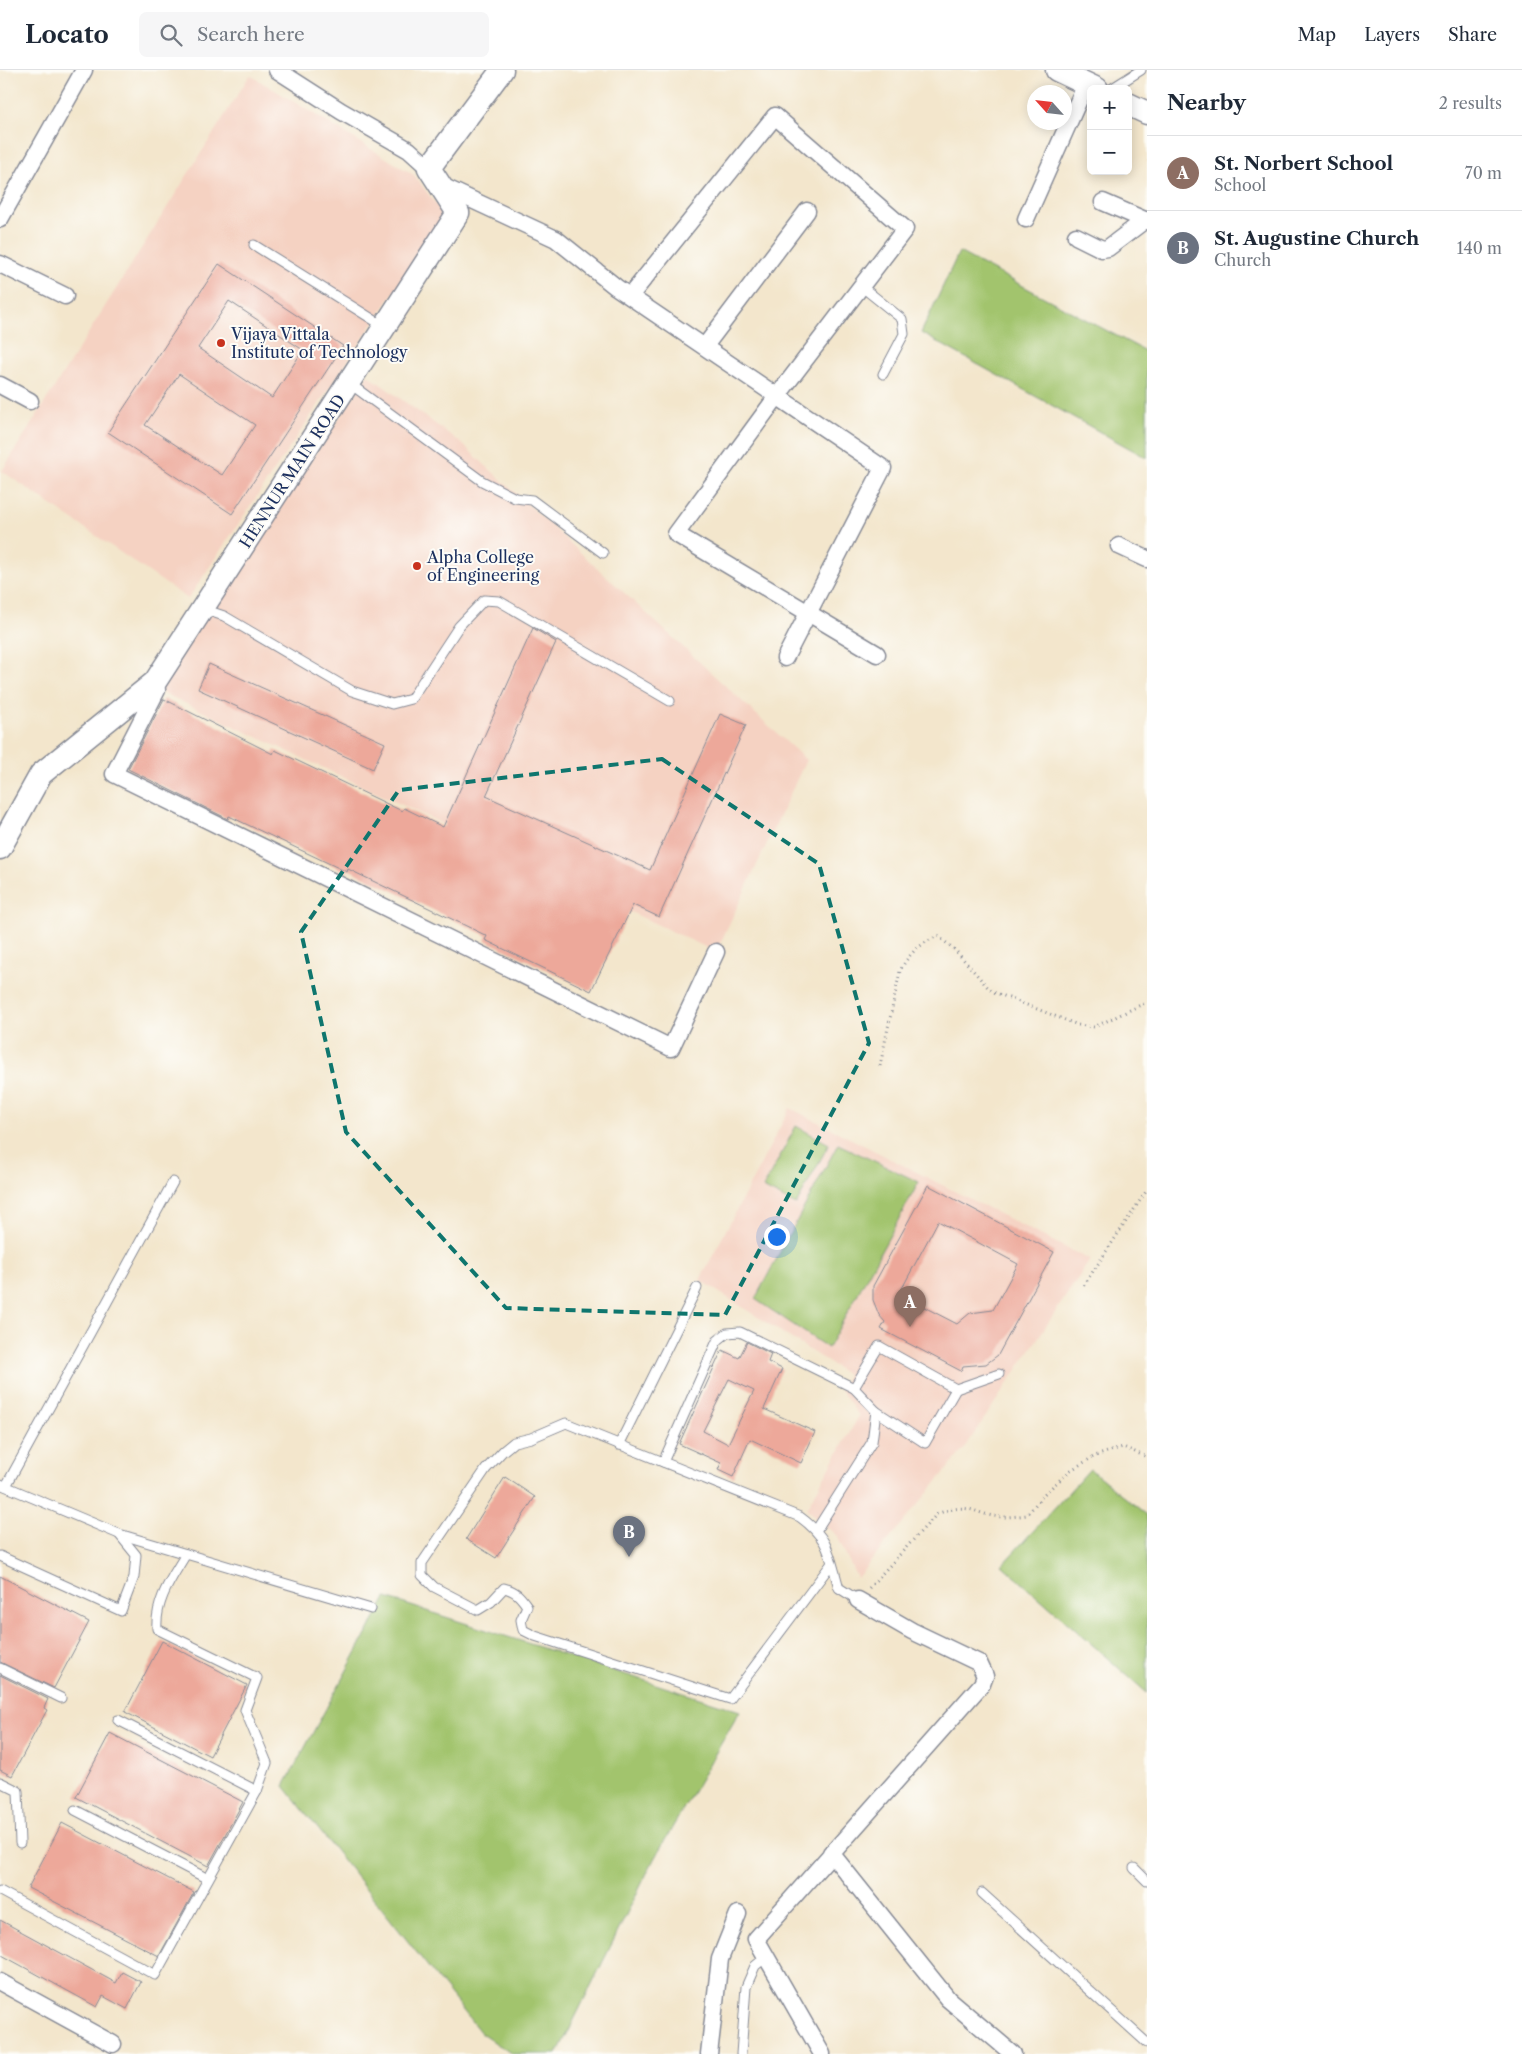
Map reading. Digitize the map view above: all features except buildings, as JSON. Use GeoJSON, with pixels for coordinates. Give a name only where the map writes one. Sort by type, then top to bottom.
{"type":"FeatureCollection","features":[{"type":"Feature","properties":{"kind":"main road"},"geometry":{"type":"LineString","coordinates":[[435,176],[502,70]]}},
{"type":"Feature","properties":{"kind":"main road"},"geometry":{"type":"LineString","coordinates":[[1057,70],[1090,83]]}},
{"type":"Feature","properties":{"kind":"main road"},"geometry":{"type":"LineString","coordinates":[[1132,106],[1147,113]]}},
{"type":"Feature","properties":{"kind":"main road","name":"HENNUR MAIN ROAD"},"geometry":{"type":"LineString","coordinates":[[0,848],[41,774],[155,682],[349,383],[458,213],[435,176]]}},
{"type":"Feature","properties":{"kind":"street"},"geometry":{"type":"LineString","coordinates":[[0,219],[84,70]]}},
{"type":"Feature","properties":{"kind":"street"},"geometry":{"type":"LineString","coordinates":[[276,70],[341,111],[409,150],[435,176],[556,239],[630,296],[883,468],[785,658]]}},
{"type":"Feature","properties":{"kind":"street"},"geometry":{"type":"LineString","coordinates":[[1026,219],[1090,83]]}},
{"type":"Feature","properties":{"kind":"street"},"geometry":{"type":"LineString","coordinates":[[630,296],[775,116],[906,229],[778,395],[676,534],[877,654]]}},
{"type":"Feature","properties":{"kind":"street"},"geometry":{"type":"LineString","coordinates":[[1103,202],[1146,221]]}},
{"type":"Feature","properties":{"kind":"street"},"geometry":{"type":"LineString","coordinates":[[705,346],[807,211]]}},
{"type":"Feature","properties":{"kind":"street"},"geometry":{"type":"LineString","coordinates":[[1076,236],[1102,248],[1108,248],[1146,221]]}},
{"type":"Feature","properties":{"kind":"street"},"geometry":{"type":"LineString","coordinates":[[0,264],[65,296]]}},
{"type":"Feature","properties":{"kind":"street"},"geometry":{"type":"LineString","coordinates":[[0,385],[30,400]]}},
{"type":"Feature","properties":{"kind":"street"},"geometry":{"type":"LineString","coordinates":[[1119,546],[1147,559]]}},
{"type":"Feature","properties":{"kind":"street"},"geometry":{"type":"LineString","coordinates":[[155,682],[157,690],[114,774],[671,1048],[716,952]]}},
{"type":"Feature","properties":{"kind":"street"},"geometry":{"type":"LineString","coordinates":[[822,2054],[756,1940],[982,1684],[985,1676],[979,1663],[912,1631],[858,1600]]}},
{"type":"Feature","properties":{"kind":"street"},"geometry":{"type":"LineString","coordinates":[[831,1853],[948,1999],[1013,2054]]}},
{"type":"Feature","properties":{"kind":"street"},"geometry":{"type":"LineString","coordinates":[[709,2054],[720,1959],[738,1914]]}},
{"type":"Feature","properties":{"kind":"street"},"geometry":{"type":"LineString","coordinates":[[0,1982],[113,2044]]}},
{"type":"Feature","properties":{"kind":"lane"},"geometry":{"type":"LineString","coordinates":[[1117,85],[1141,70]]}},
{"type":"Feature","properties":{"kind":"lane"},"geometry":{"type":"LineString","coordinates":[[254,245],[384,327]]}},
{"type":"Feature","properties":{"kind":"lane"},"geometry":{"type":"LineString","coordinates":[[861,286],[902,318],[904,334],[883,374]]}},
{"type":"Feature","properties":{"kind":"lane"},"geometry":{"type":"LineString","coordinates":[[349,383],[482,480],[515,498],[532,500],[603,552]]}},
{"type":"Feature","properties":{"kind":"lane"},"geometry":{"type":"LineString","coordinates":[[202,609],[224,616],[352,692],[392,704],[411,699],[459,626],[484,600],[499,601],[670,701]]}},
{"type":"Feature","properties":{"kind":"lane"},"geometry":{"type":"LineString","coordinates":[[173,1182],[3,1485],[119,1534],[372,1609]]}},
{"type":"Feature","properties":{"kind":"lane"},"geometry":{"type":"LineString","coordinates":[[619,1445],[697,1288]]}},
{"type":"Feature","properties":{"kind":"lane"},"geometry":{"type":"LineString","coordinates":[[663,1462],[717,1341],[727,1333],[740,1332],[854,1388],[876,1411],[925,1443],[956,1389],[999,1374]]}},
{"type":"Feature","properties":{"kind":"lane"},"geometry":{"type":"LineString","coordinates":[[854,1388],[879,1346],[956,1389]]}},
{"type":"Feature","properties":{"kind":"lane"},"geometry":{"type":"LineString","coordinates":[[817,1529],[872,1442],[876,1411]]}},
{"type":"Feature","properties":{"kind":"lane"},"geometry":{"type":"LineString","coordinates":[[832,1563],[730,1700],[535,1636],[523,1630],[520,1620],[527,1606],[520,1596],[512,1590],[504,1588],[491,1602],[478,1610],[434,1588],[422,1575],[422,1563],[486,1469],[514,1442],[530,1438],[566,1423],[800,1516],[817,1529],[826,1542],[832,1563],[839,1588],[858,1600]]}},
{"type":"Feature","properties":{"kind":"lane"},"geometry":{"type":"LineString","coordinates":[[0,1556],[121,1611],[134,1577],[136,1555],[119,1534]]}},
{"type":"Feature","properties":{"kind":"lane"},"geometry":{"type":"LineString","coordinates":[[0,1891],[155,1975],[257,1791],[267,1763],[245,1710],[257,1678],[158,1630],[156,1614],[161,1600],[186,1554]]}},
{"type":"Feature","properties":{"kind":"lane"},"geometry":{"type":"LineString","coordinates":[[0,1668],[61,1698]]}},
{"type":"Feature","properties":{"kind":"lane"},"geometry":{"type":"LineString","coordinates":[[118,1720],[257,1791]]}},
{"type":"Feature","properties":{"kind":"lane"},"geometry":{"type":"LineString","coordinates":[[0,1782],[18,1791],[20,1843]]}},
{"type":"Feature","properties":{"kind":"lane"},"geometry":{"type":"LineString","coordinates":[[75,1810],[208,1879]]}},
{"type":"Feature","properties":{"kind":"lane"},"geometry":{"type":"LineString","coordinates":[[1134,1868],[1147,1881]]}},
{"type":"Feature","properties":{"kind":"lane"},"geometry":{"type":"LineString","coordinates":[[982,1893],[1147,2043]]}},
{"type":"Feature","properties":{"kind":"lane"},"geometry":{"type":"LineString","coordinates":[[741,2054],[746,1987],[755,1966],[766,1957]]}},
{"type":"Feature","properties":{"kind":"path"},"geometry":{"type":"LineString","coordinates":[[880,1066],[900,971],[906,960],[920,944],[938,936],[955,950],[991,991],[1078,1024],[1094,1027],[1147,1002]]}},
{"type":"Feature","properties":{"kind":"path"},"geometry":{"type":"LineString","coordinates":[[1084,1285],[1147,1190]]}},
{"type":"Feature","properties":{"kind":"path"},"geometry":{"type":"LineString","coordinates":[[858,1600],[937,1514],[949,1509],[967,1507],[1002,1517],[1027,1515],[1044,1494],[1071,1470],[1096,1456],[1123,1448],[1147,1456]]}},
{"type":"Feature","properties":{"kind":"highlighted area"},"geometry":{"type":"Polygon","coordinates":[[[662,759],[819,864],[869,1043],[725,1315],[506,1308],[346,1132],[301,932],[399,790],[662,759]]]}},
{"type":"Feature","properties":{"kind":"shaded area","name":"Vijaya Vittala Institute of Technology"},"geometry":{"type":"Polygon","coordinates":[[[250,75],[414,175],[445,216],[188,599],[2,471],[250,75]]]}},
{"type":"Feature","properties":{"kind":"shaded area","name":"Alpha College of Engineering"},"geometry":{"type":"Polygon","coordinates":[[[368,375],[460,442],[806,760],[716,952],[157,690],[368,375]]]}},
{"type":"Feature","properties":{"kind":"shaded area"},"geometry":{"type":"Polygon","coordinates":[[[790,1108],[1090,1260],[964,1449],[857,1578],[837,1536],[806,1509],[859,1416],[840,1389],[848,1375],[700,1280],[790,1108]]]}},
{"type":"Feature","properties":{"kind":"green space"},"geometry":{"type":"Polygon","coordinates":[[[959,252],[1147,352],[1147,458],[921,333],[959,252]]]}},
{"type":"Feature","properties":{"kind":"green space"},"geometry":{"type":"Polygon","coordinates":[[[796,1126],[829,1144],[796,1205],[763,1188],[796,1126]]]}},
{"type":"Feature","properties":{"kind":"green space"},"geometry":{"type":"Polygon","coordinates":[[[838,1144],[919,1182],[828,1348],[755,1299],[838,1144]]]}},
{"type":"Feature","properties":{"kind":"green space"},"geometry":{"type":"Polygon","coordinates":[[[1090,1469],[1147,1515],[1147,1693],[1002,1565],[1090,1469]]]}},
{"type":"Feature","properties":{"kind":"green space"},"geometry":{"type":"Polygon","coordinates":[[[386,1598],[740,1711],[654,1859],[557,2054],[512,2054],[481,2033],[284,1786],[386,1598]]]}},
{"type":"Feature","properties":{"kind":"place","name":"Vijaya Vittala Institute of Technology"},"geometry":{"type":"Point","coordinates":[221,343]}},
{"type":"Feature","properties":{"kind":"place","name":"Alpha College of Engineering"},"geometry":{"type":"Point","coordinates":[417,566]}},
{"type":"Feature","properties":{"kind":"place","name":"St. Norbert School"},"geometry":{"type":"Point","coordinates":[910,1327]}},
{"type":"Feature","properties":{"kind":"place","name":"St. Augustine Church"},"geometry":{"type":"Point","coordinates":[629,1557]}}]}
